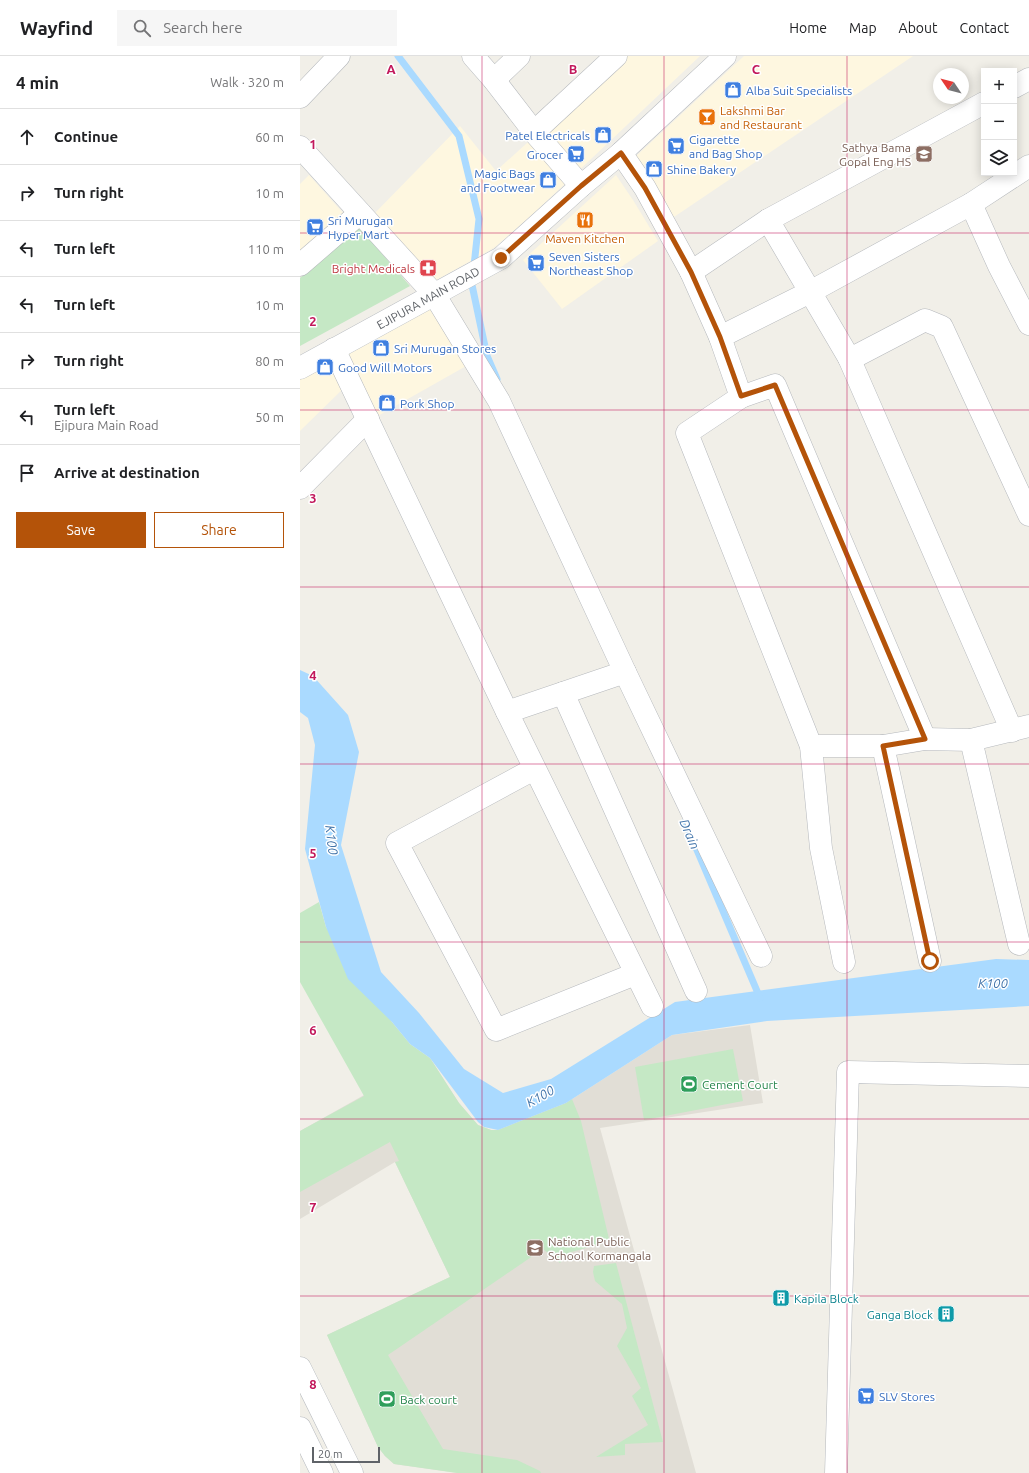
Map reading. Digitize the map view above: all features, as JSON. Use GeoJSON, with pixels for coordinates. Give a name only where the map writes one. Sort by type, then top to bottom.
{"type":"FeatureCollection","features":[{"type":"Feature","properties":{"kind":"street"},"geometry":{"type":"LineString","coordinates":[[300,97],[339,56]]}},
{"type":"Feature","properties":{"kind":"street"},"geometry":{"type":"LineString","coordinates":[[473,56],[494,80],[534,132],[581,186]]}},
{"type":"Feature","properties":{"kind":"street"},"geometry":{"type":"LineString","coordinates":[[494,80],[519,56]]}},
{"type":"Feature","properties":{"kind":"street"},"geometry":{"type":"LineString","coordinates":[[534,132],[616,56]]}},
{"type":"Feature","properties":{"kind":"street","name":"EJIPURA MAIN ROAD"},"geometry":{"type":"LineString","coordinates":[[300,368],[501,258],[581,186],[621,153],[725,56]]}},
{"type":"Feature","properties":{"kind":"street"},"geometry":{"type":"LineString","coordinates":[[1017,85],[1029,79]]}},
{"type":"Feature","properties":{"kind":"street"},"geometry":{"type":"LineString","coordinates":[[691,272],[768,220],[982,104]]}},
{"type":"Feature","properties":{"kind":"street"},"geometry":{"type":"LineString","coordinates":[[300,147],[434,294],[499,401],[625,672],[761,956]]}},
{"type":"Feature","properties":{"kind":"street"},"geometry":{"type":"LineString","coordinates":[[621,153],[645,188],[691,272],[720,337],[741,396]]}},
{"type":"Feature","properties":{"kind":"street"},"geometry":{"type":"LineString","coordinates":[[720,337],[810,292],[971,204],[1029,166]]}},
{"type":"Feature","properties":{"kind":"street"},"geometry":{"type":"LineString","coordinates":[[971,204],[999,266],[1029,324]]}},
{"type":"Feature","properties":{"kind":"street"},"geometry":{"type":"LineString","coordinates":[[300,265],[360,213]]}},
{"type":"Feature","properties":{"kind":"street"},"geometry":{"type":"LineString","coordinates":[[768,220],[849,358],[1021,729],[971,740],[925,739],[883,746],[811,746]]}},
{"type":"Feature","properties":{"kind":"street"},"geometry":{"type":"LineString","coordinates":[[849,358],[858,355],[925,320],[942,327],[1029,515]]}},
{"type":"Feature","properties":{"kind":"street"},"geometry":{"type":"LineString","coordinates":[[334,349],[534,769],[652,1006]]}},
{"type":"Feature","properties":{"kind":"street"},"geometry":{"type":"LineString","coordinates":[[844,962],[821,848],[811,746],[687,433],[741,396],[775,385],[925,739]]}},
{"type":"Feature","properties":{"kind":"street"},"geometry":{"type":"LineString","coordinates":[[300,488],[368,419]]}},
{"type":"Feature","properties":{"kind":"street"},"geometry":{"type":"LineString","coordinates":[[507,712],[625,672]]}},
{"type":"Feature","properties":{"kind":"street"},"geometry":{"type":"LineString","coordinates":[[563,693],[696,991]]}},
{"type":"Feature","properties":{"kind":"street"},"geometry":{"type":"LineString","coordinates":[[971,740],[1019,944]]}},
{"type":"Feature","properties":{"kind":"street"},"geometry":{"type":"LineString","coordinates":[[883,746],[930,961]]}},
{"type":"Feature","properties":{"kind":"street"},"geometry":{"type":"LineString","coordinates":[[534,769],[397,843],[496,1030],[635,974]]}},
{"type":"Feature","properties":{"kind":"street"},"geometry":{"type":"LineString","coordinates":[[836,1473],[848,1072],[1029,1076]]}},
{"type":"Feature","properties":{"kind":"street"},"geometry":{"type":"LineString","coordinates":[[300,1368],[352,1473]]}},
{"type":"Feature","properties":{"kind":"street"},"geometry":{"type":"LineString","coordinates":[[300,1428],[322,1473]]}},
{"type":"Feature","properties":{"kind":"shaded area"},"geometry":{"type":"Polygon","coordinates":[[[623,56],[700,56],[535,212],[494,248],[429,284],[372,216],[460,126],[496,171],[623,56]]]}},
{"type":"Feature","properties":{"kind":"shaded area"},"geometry":{"type":"Polygon","coordinates":[[[744,56],[913,56],[668,221],[633,159],[744,56]]]}},
{"type":"Feature","properties":{"kind":"shaded area"},"geometry":{"type":"Polygon","coordinates":[[[309,175],[344,214],[300,254],[300,184],[309,175]]]}},
{"type":"Feature","properties":{"kind":"shaded area"},"geometry":{"type":"Polygon","coordinates":[[[616,175],[658,241],[562,309],[523,260],[616,175]]]}},
{"type":"Feature","properties":{"kind":"shaded area"},"geometry":{"type":"Polygon","coordinates":[[[432,300],[468,365],[376,417],[340,353],[432,300]]]}},
{"type":"Feature","properties":{"kind":"shaded area"},"geometry":{"type":"Polygon","coordinates":[[[331,360],[345,387],[300,431],[300,376],[331,360]]]}},
{"type":"Feature","properties":{"kind":"shaded area","name":"National Public School Kormangala"},"geometry":{"type":"Polygon","coordinates":[[[750,1025],[763,1103],[600,1128],[696,1473],[459,1473],[394,1464],[378,1447],[327,1335],[450,1277],[395,1162],[300,1219],[300,1131],[430,1058],[459,1103],[478,1125],[491,1130],[498,1130],[566,1103],[672,1035],[750,1025]]]}},
{"type":"Feature","properties":{"kind":"green space"},"geometry":{"type":"Polygon","coordinates":[[[358,226],[410,286],[300,346],[300,278],[358,226]]]}},
{"type":"Feature","properties":{"kind":"green space"},"geometry":{"type":"Polygon","coordinates":[[[319,902],[326,927],[392,1022],[410,1044],[430,1058],[459,1103],[478,1125],[491,1130],[498,1130],[566,1103],[572,1099],[581,1121],[610,1243],[603,1243],[568,1253],[560,1263],[543,1249],[388,1355],[443,1449],[517,1460],[540,1471],[541,1473],[457,1473],[394,1464],[378,1447],[327,1335],[450,1277],[395,1162],[399,1161],[390,1142],[300,1192],[300,1131],[364,1096],[300,982],[300,913],[319,902]]]}},
{"type":"Feature","properties":{"kind":"green space","name":"Cement Court"},"geometry":{"type":"Polygon","coordinates":[[[733,1049],[743,1101],[644,1120],[635,1067],[733,1049]]]}},
{"type":"Feature","properties":{"kind":"green space"},"geometry":{"type":"Polygon","coordinates":[[[616,1263],[663,1442],[625,1444],[625,1455],[596,1457],[648,1425],[632,1396],[641,1388],[617,1346],[627,1328],[622,1304],[595,1281],[593,1272],[594,1266],[616,1263]]]}},
{"type":"Feature","properties":{"kind":"water","name":"K100"},"geometry":{"type":"Polygon","coordinates":[[[300,670],[313,676],[348,715],[359,752],[341,845],[381,972],[419,1013],[464,1069],[503,1093],[551,1079],[675,1002],[996,959],[1029,960],[1029,1006],[767,1021],[672,1035],[566,1103],[498,1130],[484,1127],[478,1122],[430,1058],[410,1044],[392,1022],[348,979],[326,927],[305,849],[315,745],[308,718],[300,712],[300,670]]]}},
{"type":"Feature","properties":{"kind":"waterway"},"geometry":{"type":"LineString","coordinates":[[398,56],[459,136],[479,219],[472,285],[487,356],[497,379]]}},
{"type":"Feature","properties":{"kind":"waterway","name":"Drain"},"geometry":{"type":"LineString","coordinates":[[685,822],[760,998]]}},
{"type":"Feature","properties":{"kind":"place","name":"Alba Suit Specialists"},"geometry":{"type":"Point","coordinates":[733,90]}},
{"type":"Feature","properties":{"kind":"place","name":"Lakshmi Bar and Restaurant"},"geometry":{"type":"Point","coordinates":[707,117]}},
{"type":"Feature","properties":{"kind":"place","name":"Patel Electricals"},"geometry":{"type":"Point","coordinates":[603,135]}},
{"type":"Feature","properties":{"kind":"place","name":"Cigarette and Bag Shop"},"geometry":{"type":"Point","coordinates":[676,146]}},
{"type":"Feature","properties":{"kind":"place","name":"Grocer"},"geometry":{"type":"Point","coordinates":[576,154]}},
{"type":"Feature","properties":{"kind":"place","name":"Sathya Bama Gopal Eng HS"},"geometry":{"type":"Point","coordinates":[924,154]}},
{"type":"Feature","properties":{"kind":"place","name":"Shine Bakery"},"geometry":{"type":"Point","coordinates":[654,169]}},
{"type":"Feature","properties":{"kind":"place","name":"Magic Bags and Footwear"},"geometry":{"type":"Point","coordinates":[548,180]}},
{"type":"Feature","properties":{"kind":"place","name":"Maven Kitchen"},"geometry":{"type":"Point","coordinates":[585,220]}},
{"type":"Feature","properties":{"kind":"place","name":"Sri Murugan Hyper Mart"},"geometry":{"type":"Point","coordinates":[315,227]}},
{"type":"Feature","properties":{"kind":"place","name":"Seven Sisters Northeast Shop"},"geometry":{"type":"Point","coordinates":[536,263]}},
{"type":"Feature","properties":{"kind":"place","name":"Bright Medicals"},"geometry":{"type":"Point","coordinates":[428,268]}},
{"type":"Feature","properties":{"kind":"place","name":"Sri Murugan Stores"},"geometry":{"type":"Point","coordinates":[381,348]}},
{"type":"Feature","properties":{"kind":"place","name":"Good Will Motors"},"geometry":{"type":"Point","coordinates":[325,367]}},
{"type":"Feature","properties":{"kind":"place","name":"Pork Shop"},"geometry":{"type":"Point","coordinates":[387,403]}},
{"type":"Feature","properties":{"kind":"place","name":"Cement Court"},"geometry":{"type":"Point","coordinates":[689,1084]}},
{"type":"Feature","properties":{"kind":"place","name":"National Public School Kormangala"},"geometry":{"type":"Point","coordinates":[535,1248]}},
{"type":"Feature","properties":{"kind":"place","name":"Kapila Block"},"geometry":{"type":"Point","coordinates":[781,1298]}},
{"type":"Feature","properties":{"kind":"place","name":"Ganga Block"},"geometry":{"type":"Point","coordinates":[946,1314]}},
{"type":"Feature","properties":{"kind":"place","name":"SLV Stores"},"geometry":{"type":"Point","coordinates":[866,1396]}},
{"type":"Feature","properties":{"kind":"place","name":"Back court"},"geometry":{"type":"Point","coordinates":[387,1399]}},
{"type":"Feature","properties":{"kind":"route"},"geometry":{"type":"LineString","coordinates":[[501,258],[581,186],[621,153],[645,188],[691,272],[720,337],[741,396],[775,385],[925,739],[883,746],[930,961]]}}]}
